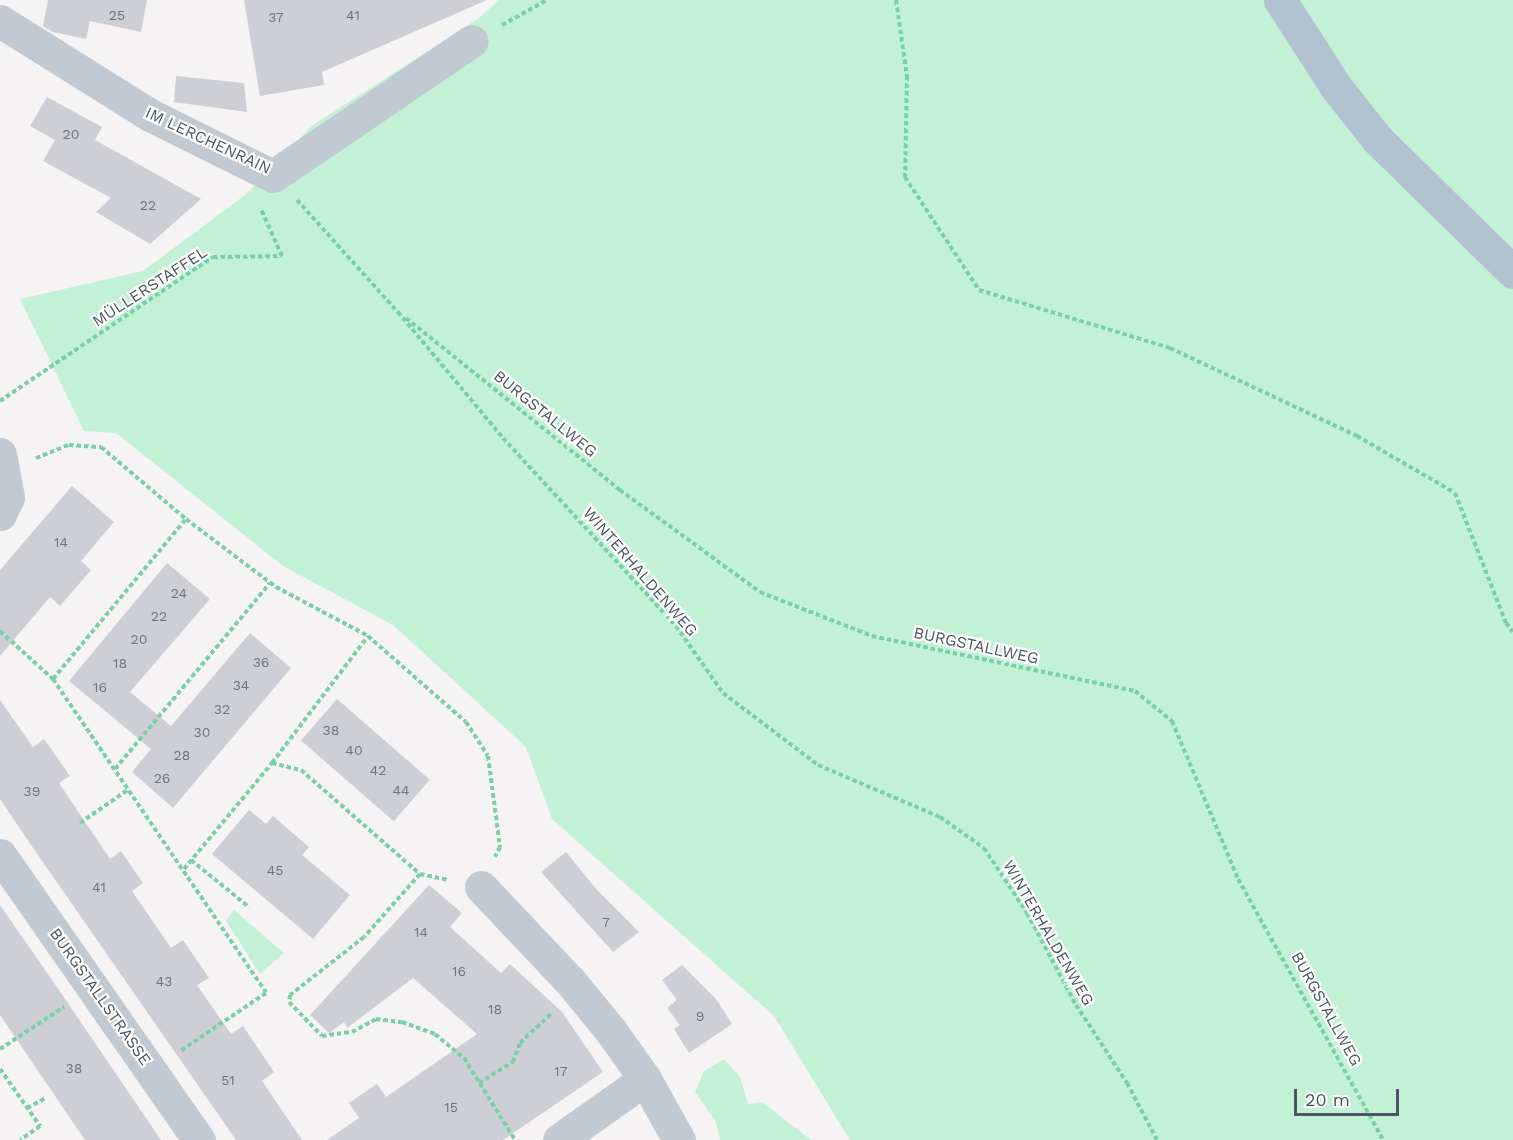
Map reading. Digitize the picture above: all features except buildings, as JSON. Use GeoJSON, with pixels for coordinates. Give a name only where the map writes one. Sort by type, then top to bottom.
{"type":"FeatureCollection","features":[{"type":"Feature","properties":{"kind":"main road"},"geometry":{"type":"LineString","coordinates":[[1280,0],[1336,87],[1377,139],[1513,272]]}},
{"type":"Feature","properties":{"kind":"street","name":"IM LERCHENRAIN"},"geometry":{"type":"LineString","coordinates":[[0,21],[150,116],[273,176],[472,40]]}},
{"type":"Feature","properties":{"kind":"street"},"geometry":{"type":"LineString","coordinates":[[0,514],[8,497],[3,464]]}},
{"type":"Feature","properties":{"kind":"street","name":"BURGSTALLSTRASSE"},"geometry":{"type":"LineString","coordinates":[[0,855],[199,1140]]}},
{"type":"Feature","properties":{"kind":"street"},"geometry":{"type":"LineString","coordinates":[[481,888],[579,992],[645,1079],[679,1140]]}},
{"type":"Feature","properties":{"kind":"street"},"geometry":{"type":"LineString","coordinates":[[559,1140],[645,1079]]}},
{"type":"Feature","properties":{"kind":"path"},"geometry":{"type":"LineString","coordinates":[[472,40],[548,0]]}},
{"type":"Feature","properties":{"kind":"path"},"geometry":{"type":"LineString","coordinates":[[896,0],[908,76],[905,177],[979,290],[1170,348],[1357,436],[1455,493],[1506,623],[1513,632]]}},
{"type":"Feature","properties":{"kind":"path","name":"WINTERHALDENWEG"},"geometry":{"type":"LineString","coordinates":[[273,176],[398,312],[503,438],[676,627],[723,693],[818,765],[940,817],[984,848],[1027,913],[1076,1005],[1127,1083],[1157,1140]]}},
{"type":"Feature","properties":{"kind":"path","name":"MÜLLERSTAFFEL"},"geometry":{"type":"LineString","coordinates":[[0,401],[213,257],[282,256],[260,206],[273,176]]}},
{"type":"Feature","properties":{"kind":"path","name":"BURGSTALLWEG"},"geometry":{"type":"LineString","coordinates":[[398,312],[620,490],[760,592],[872,636],[1135,692],[1172,721],[1238,879],[1383,1140]]}},
{"type":"Feature","properties":{"kind":"path"},"geometry":{"type":"LineString","coordinates":[[47,452],[69,445],[101,447],[186,519],[270,582],[368,636],[465,722],[488,756],[500,847],[481,888],[420,874],[301,770],[272,763]]}},
{"type":"Feature","properties":{"kind":"path"},"geometry":{"type":"LineString","coordinates":[[53,678],[186,519]]}},
{"type":"Feature","properties":{"kind":"path"},"geometry":{"type":"LineString","coordinates":[[115,769],[270,582]]}},
{"type":"Feature","properties":{"kind":"path"},"geometry":{"type":"LineString","coordinates":[[0,632],[53,678],[266,993],[151,1071]]}},
{"type":"Feature","properties":{"kind":"path"},"geometry":{"type":"LineString","coordinates":[[183,869],[272,763],[368,636]]}},
{"type":"Feature","properties":{"kind":"path"},"geometry":{"type":"LineString","coordinates":[[80,823],[129,789]]}},
{"type":"Feature","properties":{"kind":"path"},"geometry":{"type":"LineString","coordinates":[[191,860],[249,907]]}},
{"type":"Feature","properties":{"kind":"path"},"geometry":{"type":"LineString","coordinates":[[420,874],[364,937],[290,995],[289,1002],[322,1036],[352,1032],[376,1019],[402,1022],[435,1034],[464,1058],[515,1140]]}},
{"type":"Feature","properties":{"kind":"path"},"geometry":{"type":"LineString","coordinates":[[0,1050],[93,988]]}},
{"type":"Feature","properties":{"kind":"path"},"geometry":{"type":"LineString","coordinates":[[479,1083],[513,1062],[520,1042],[579,992]]}},
{"type":"Feature","properties":{"kind":"path"},"geometry":{"type":"LineString","coordinates":[[0,1069],[40,1126],[20,1140]]}},
{"type":"Feature","properties":{"kind":"path"},"geometry":{"type":"LineString","coordinates":[[27,1108],[46,1098]]}},
{"type":"Feature","properties":{"kind":"green space"},"geometry":{"type":"Polygon","coordinates":[[[499,0],[1513,0],[1513,1140],[850,1140],[774,1016],[552,819],[526,747],[393,625],[283,566],[116,433],[84,431],[20,299],[143,271],[245,195],[313,125],[479,18],[499,0]]]}},
{"type":"Feature","properties":{"kind":"green space"},"geometry":{"type":"Polygon","coordinates":[[[234,910],[284,953],[260,974],[226,921],[234,910]]]}},
{"type":"Feature","properties":{"kind":"green space"},"geometry":{"type":"Polygon","coordinates":[[[724,1059],[740,1077],[748,1104],[762,1102],[811,1140],[720,1140],[716,1122],[695,1092],[704,1071],[724,1059]]]}}]}
